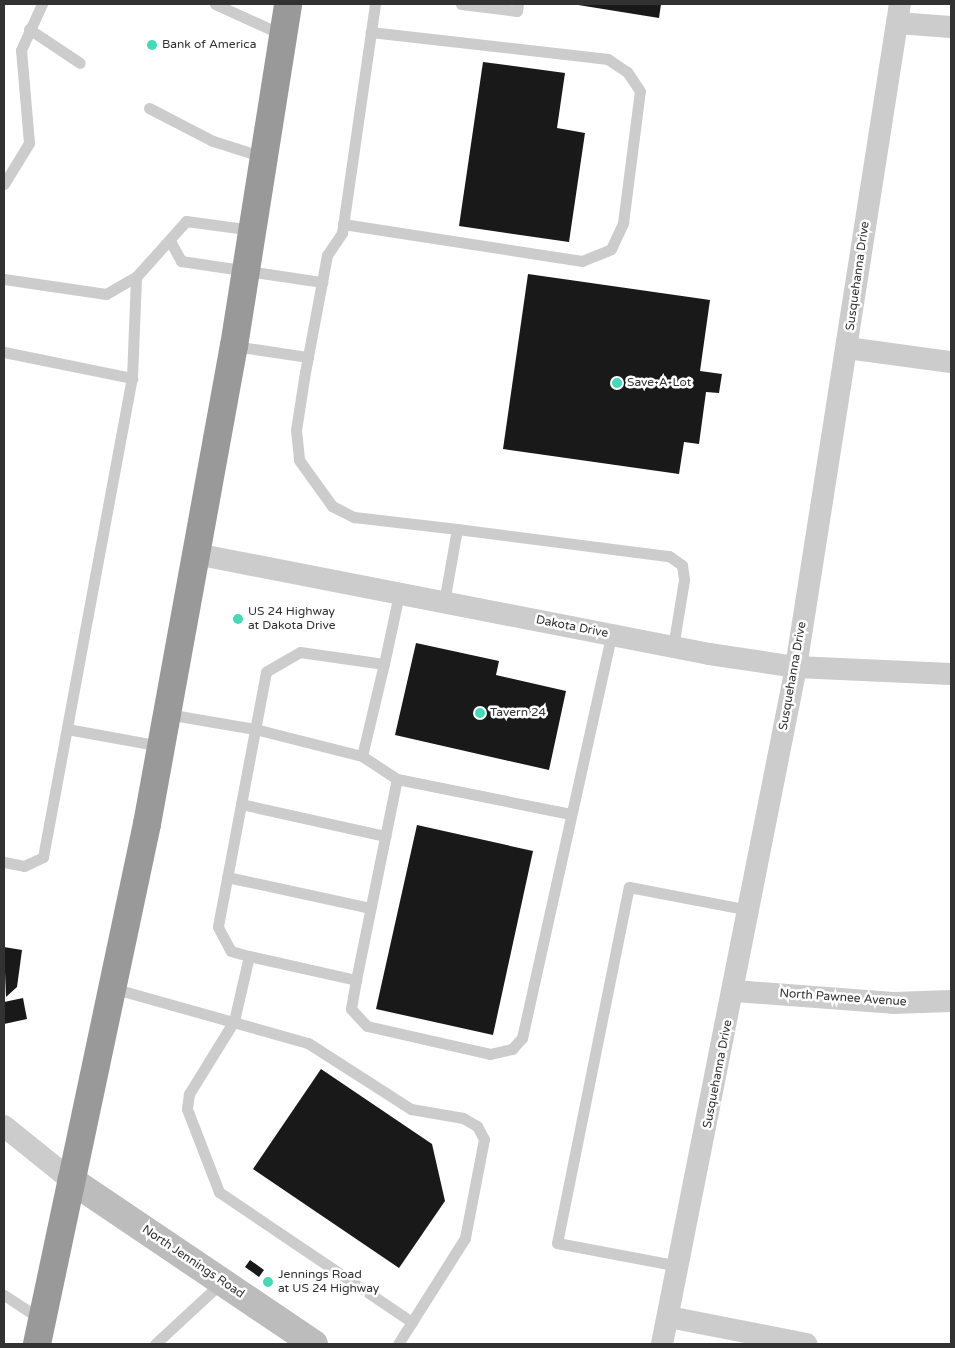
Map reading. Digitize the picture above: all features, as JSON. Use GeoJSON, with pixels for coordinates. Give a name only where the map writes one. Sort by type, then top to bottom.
{"type":"FeatureCollection","features":[{"type":"Feature","properties":{"kind":"highway"},"geometry":{"type":"LineString","coordinates":[[42,1337],[71,1180],[167,714],[247,272],[288,4]]}},
{"type":"Feature","properties":{"kind":"street"},"geometry":{"type":"LineString","coordinates":[[898,13],[951,27]]}},
{"type":"Feature","properties":{"kind":"street","name":"Susquehanna Drive"},"geometry":{"type":"LineString","coordinates":[[662,1344],[735,991],[796,667],[898,13]]}},
{"type":"Feature","properties":{"kind":"street"},"geometry":{"type":"LineString","coordinates":[[847,348],[951,362]]}},
{"type":"Feature","properties":{"kind":"street","name":"Dakota Drive"},"geometry":{"type":"LineString","coordinates":[[196,554],[673,647],[796,667],[951,674]]}},
{"type":"Feature","properties":{"kind":"street","name":"North Pawnee Avenue"},"geometry":{"type":"LineString","coordinates":[[735,991],[893,1003],[951,1001]]}},
{"type":"Feature","properties":{"kind":"street"},"geometry":{"type":"LineString","coordinates":[[4,1126],[71,1180]]}},
{"type":"Feature","properties":{"kind":"street","name":"North Jennings Road"},"geometry":{"type":"LineString","coordinates":[[71,1180],[314,1344]]}},
{"type":"Feature","properties":{"kind":"street"},"geometry":{"type":"LineString","coordinates":[[669,1317],[806,1344]]}},
{"type":"Feature","properties":{"kind":"lane"},"geometry":{"type":"LineString","coordinates":[[4,184],[29,143],[21,50],[42,4]]}},
{"type":"Feature","properties":{"kind":"lane"},"geometry":{"type":"LineString","coordinates":[[215,4],[283,35]]}},
{"type":"Feature","properties":{"kind":"lane"},"geometry":{"type":"LineString","coordinates":[[375,4],[343,224],[328,256],[308,356],[296,430],[299,460],[332,506],[354,516],[669,556],[682,565],[684,580],[673,647]]}},
{"type":"Feature","properties":{"kind":"lane"},"geometry":{"type":"LineString","coordinates":[[461,4],[517,11],[518,4]]}},
{"type":"Feature","properties":{"kind":"lane"},"geometry":{"type":"LineString","coordinates":[[29,29],[80,63]]}},
{"type":"Feature","properties":{"kind":"lane"},"geometry":{"type":"LineString","coordinates":[[343,224],[582,261],[611,249],[623,223],[640,91],[627,72],[608,59],[370,32]]}},
{"type":"Feature","properties":{"kind":"lane"},"geometry":{"type":"LineString","coordinates":[[149,108],[213,141],[265,158]]}},
{"type":"Feature","properties":{"kind":"lane"},"geometry":{"type":"LineString","coordinates":[[4,279],[106,294],[136,277],[186,221],[253,230]]}},
{"type":"Feature","properties":{"kind":"lane"},"geometry":{"type":"LineString","coordinates":[[170,241],[181,261],[322,282]]}},
{"type":"Feature","properties":{"kind":"lane"},"geometry":{"type":"LineString","coordinates":[[4,862],[24,866],[43,857],[132,378],[136,277]]}},
{"type":"Feature","properties":{"kind":"lane"},"geometry":{"type":"LineString","coordinates":[[234,346],[308,356]]}},
{"type":"Feature","properties":{"kind":"lane"},"geometry":{"type":"LineString","coordinates":[[4,352],[132,378]]}},
{"type":"Feature","properties":{"kind":"lane"},"geometry":{"type":"LineString","coordinates":[[444,602],[457,529]]}},
{"type":"Feature","properties":{"kind":"lane"},"geometry":{"type":"LineString","coordinates":[[362,756],[399,594]]}},
{"type":"Feature","properties":{"kind":"lane"},"geometry":{"type":"LineString","coordinates":[[397,779],[351,1009],[367,1026],[490,1054],[512,1050],[522,1038],[611,635]]}},
{"type":"Feature","properties":{"kind":"lane"},"geometry":{"type":"LineString","coordinates":[[356,980],[231,951],[218,927],[266,672],[300,652],[384,664]]}},
{"type":"Feature","properties":{"kind":"lane"},"geometry":{"type":"LineString","coordinates":[[167,714],[255,729],[362,756],[397,779],[571,814]]}},
{"type":"Feature","properties":{"kind":"lane"},"geometry":{"type":"LineString","coordinates":[[67,729],[161,746]]}},
{"type":"Feature","properties":{"kind":"lane"},"geometry":{"type":"LineString","coordinates":[[241,804],[385,836]]}},
{"type":"Feature","properties":{"kind":"lane"},"geometry":{"type":"LineString","coordinates":[[227,877],[370,908]]}},
{"type":"Feature","properties":{"kind":"lane"},"geometry":{"type":"LineString","coordinates":[[679,1266],[557,1243],[629,887],[750,910]]}},
{"type":"Feature","properties":{"kind":"lane"},"geometry":{"type":"LineString","coordinates":[[249,956],[234,1021],[189,1094],[187,1109],[218,1192],[412,1322]]}},
{"type":"Feature","properties":{"kind":"lane"},"geometry":{"type":"LineString","coordinates":[[112,988],[234,1021],[308,1044],[411,1109],[463,1118],[477,1126],[484,1139],[465,1238],[398,1344]]}},
{"type":"Feature","properties":{"kind":"lane"},"geometry":{"type":"LineString","coordinates":[[155,1344],[222,1282]]}},
{"type":"Feature","properties":{"kind":"lane"},"geometry":{"type":"LineString","coordinates":[[4,1295],[42,1337]]}},
{"type":"Feature","properties":{"kind":"building"},"geometry":{"type":"Polygon","coordinates":[[[572,4],[661,4],[659,18],[572,4]]]}},
{"type":"Feature","properties":{"kind":"building"},"geometry":{"type":"Polygon","coordinates":[[[483,62],[565,73],[557,128],[585,133],[569,242],[459,226],[483,62]]]}},
{"type":"Feature","properties":{"kind":"building","name":"Save-A-Lot"},"geometry":{"type":"Polygon","coordinates":[[[528,274],[710,300],[700,371],[722,374],[719,393],[706,392],[699,444],[684,442],[679,474],[503,449],[528,274]]]}},
{"type":"Feature","properties":{"kind":"building","name":"Tavern 24"},"geometry":{"type":"Polygon","coordinates":[[[416,643],[499,661],[496,675],[566,691],[549,770],[395,735],[416,643]]]}},
{"type":"Feature","properties":{"kind":"building"},"geometry":{"type":"Polygon","coordinates":[[[417,825],[533,851],[493,1035],[376,1009],[417,825]]]}},
{"type":"Feature","properties":{"kind":"building"},"geometry":{"type":"Polygon","coordinates":[[[4,947],[22,950],[17,987],[6,997],[4,947]]]}},
{"type":"Feature","properties":{"kind":"building"},"geometry":{"type":"Polygon","coordinates":[[[23,998],[27,1019],[4,1024],[4,1002],[23,998]]]}},
{"type":"Feature","properties":{"kind":"building"},"geometry":{"type":"Polygon","coordinates":[[[321,1069],[432,1144],[445,1201],[399,1268],[253,1169],[321,1069]]]}},
{"type":"Feature","properties":{"kind":"building"},"geometry":{"type":"Polygon","coordinates":[[[250,1260],[264,1270],[259,1277],[245,1267],[250,1260]]]}},
{"type":"Feature","properties":{"kind":"place","name":"Bank of America"},"geometry":{"type":"Point","coordinates":[152,45]}},
{"type":"Feature","properties":{"kind":"place","name":"Save-A-Lot"},"geometry":{"type":"Point","coordinates":[617,383]}},
{"type":"Feature","properties":{"kind":"place","name":"US 24 Highway at Dakota Drive"},"geometry":{"type":"Point","coordinates":[238,619]}},
{"type":"Feature","properties":{"kind":"place","name":"Tavern 24"},"geometry":{"type":"Point","coordinates":[480,713]}},
{"type":"Feature","properties":{"kind":"place","name":"Jennings Road at US 24 Highway"},"geometry":{"type":"Point","coordinates":[268,1282]}}]}
